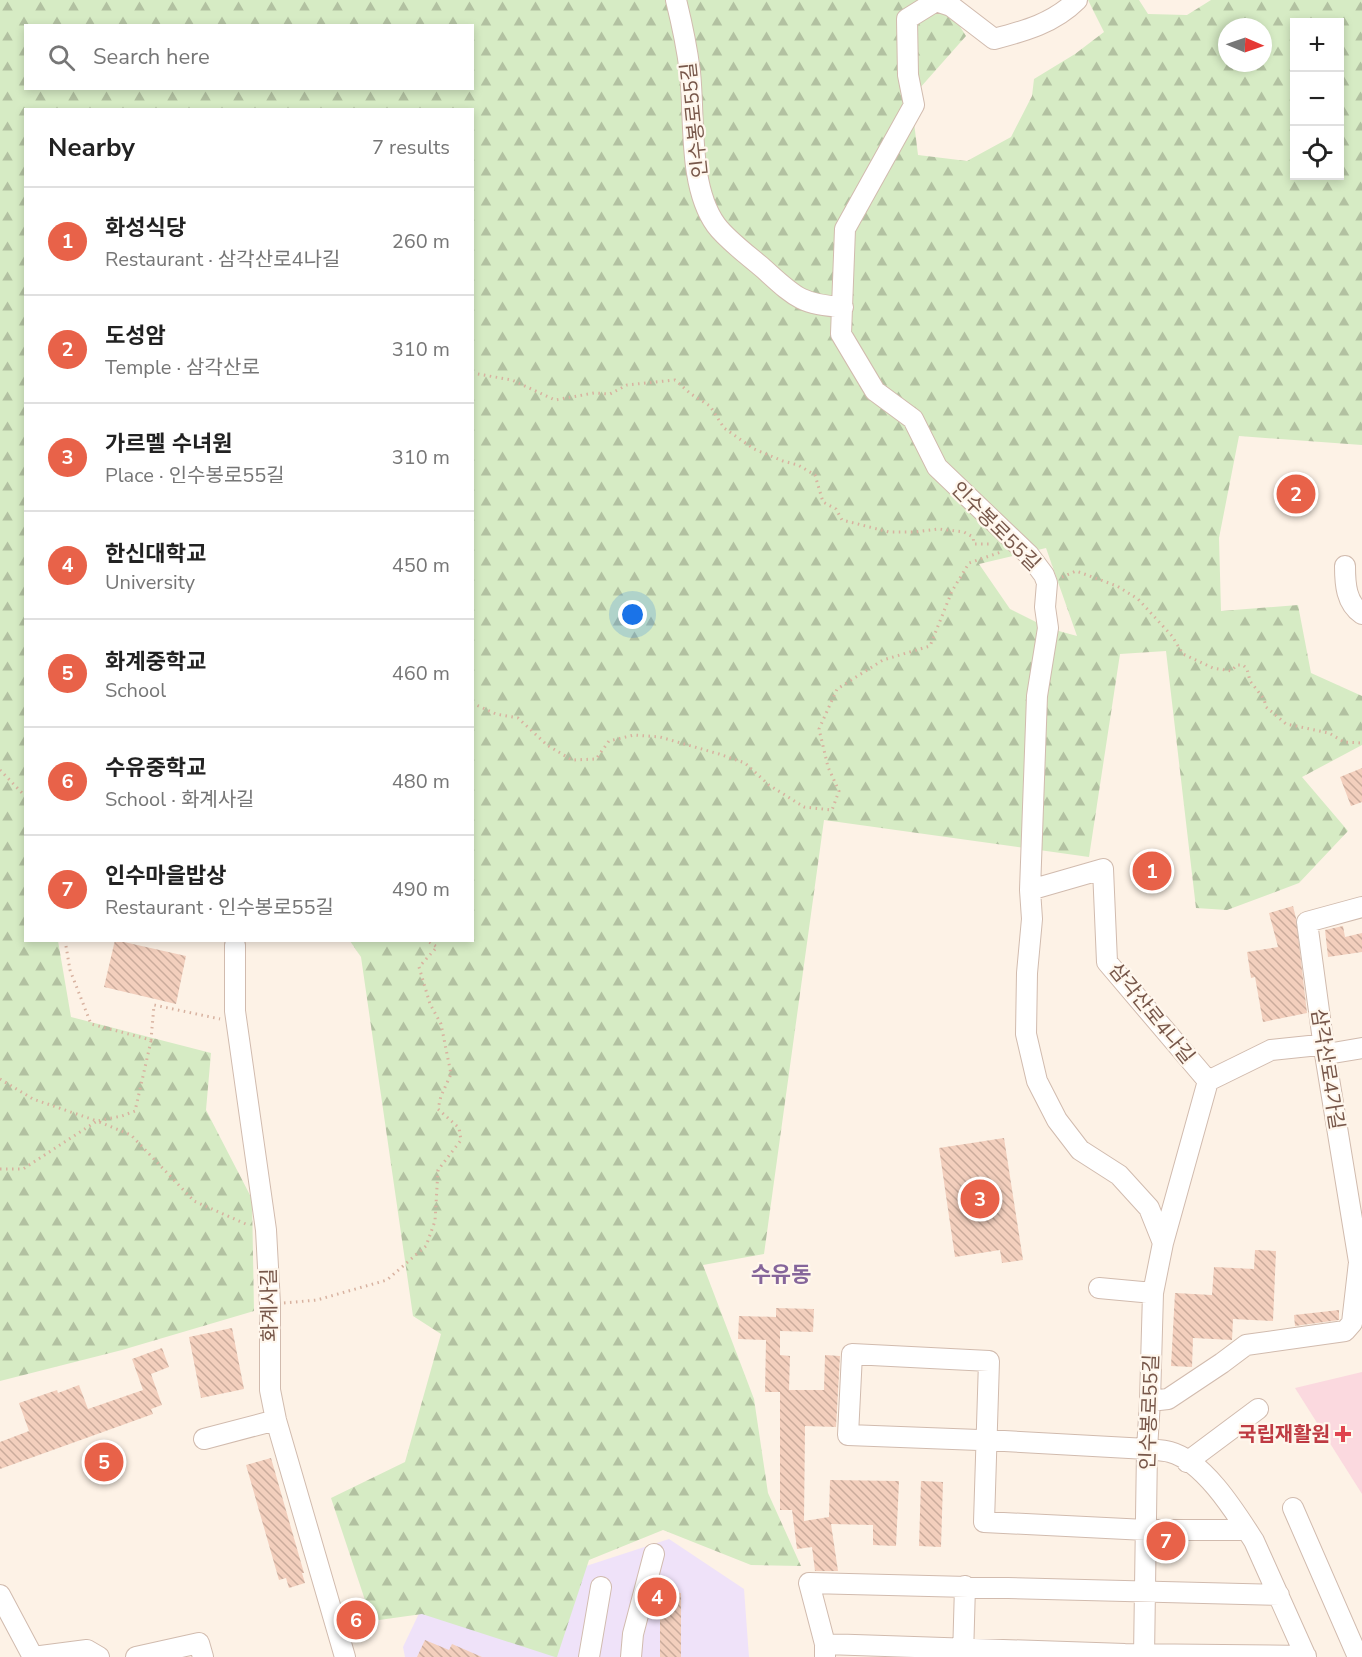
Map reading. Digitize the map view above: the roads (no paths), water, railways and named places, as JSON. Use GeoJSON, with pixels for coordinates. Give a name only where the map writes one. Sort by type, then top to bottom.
{"type":"FeatureCollection","features":[{"type":"Feature","properties":{"kind":"street","name":"인수봉로55길"},"geometry":{"type":"LineString","coordinates":[[676,0],[690,72],[698,180],[708,211],[717,226],[805,302],[821,306],[843,307]]}},
{"type":"Feature","properties":{"kind":"street","name":"인수봉로55길"},"geometry":{"type":"LineString","coordinates":[[1077,0],[1064,13],[1028,30],[993,39],[951,6],[936,1],[908,19],[908,75],[914,105],[845,229],[841,334],[876,391],[913,419],[938,467],[1029,555],[1044,575],[1047,583],[1045,607],[1048,628],[1037,696],[1030,890],[1032,919],[1027,973],[1026,1034],[1037,1081],[1057,1120],[1080,1150],[1119,1175],[1149,1208],[1163,1243],[1153,1293],[1147,1449],[1144,1656]]}},
{"type":"Feature","properties":{"kind":"street"},"geometry":{"type":"LineString","coordinates":[[1345,566],[1345,589],[1362,614]]}},
{"type":"Feature","properties":{"kind":"street","name":"삼각산로4나길"},"geometry":{"type":"LineString","coordinates":[[1030,890],[1103,869],[1107,962],[1208,1081]]}},
{"type":"Feature","properties":{"kind":"street","name":"삼각산로4가길"},"geometry":{"type":"LineString","coordinates":[[1150,1401],[1168,1399],[1246,1345],[1345,1331],[1352,1323],[1360,1271],[1359,1262],[1324,1048],[1307,922],[1362,907]]}},
{"type":"Feature","properties":{"kind":"street","name":"화계사길"},"geometry":{"type":"LineString","coordinates":[[235,945],[236,1022],[266,1230],[270,1304],[270,1390],[276,1420],[345,1657]]}},
{"type":"Feature","properties":{"kind":"street","name":"삼각산로4나길"},"geometry":{"type":"LineString","coordinates":[[1163,1243],[1208,1081],[1271,1050],[1319,1045],[1333,1053],[1362,1048]]}},
{"type":"Feature","properties":{"kind":"street"},"geometry":{"type":"LineString","coordinates":[[1099,1288],[1153,1293]]}},
{"type":"Feature","properties":{"kind":"street"},"geometry":{"type":"LineString","coordinates":[[1247,1530],[1146,1530],[984,1522],[986,1440],[989,1361],[852,1354],[848,1435],[986,1440],[1147,1449],[1172,1452],[1197,1468],[1225,1496],[1247,1530],[1254,1541],[1279,1595],[1306,1656],[1144,1656],[825,1650],[809,1583],[1279,1595]]}},
{"type":"Feature","properties":{"kind":"street"},"geometry":{"type":"LineString","coordinates":[[1187,1462],[1258,1409]]}},
{"type":"Feature","properties":{"kind":"street"},"geometry":{"type":"LineString","coordinates":[[204,1439],[276,1420]]}},
{"type":"Feature","properties":{"kind":"street"},"geometry":{"type":"LineString","coordinates":[[1293,1508],[1358,1652]]}},
{"type":"Feature","properties":{"kind":"street"},"geometry":{"type":"LineString","coordinates":[[631,1657],[633,1634],[654,1554]]}},
{"type":"Feature","properties":{"kind":"street"},"geometry":{"type":"LineString","coordinates":[[963,1652],[965,1586]]}},
{"type":"Feature","properties":{"kind":"street"},"geometry":{"type":"LineString","coordinates":[[589,1657],[601,1587]]}},
{"type":"Feature","properties":{"kind":"street"},"geometry":{"type":"LineString","coordinates":[[0,1595],[33,1657],[87,1650],[99,1657]]}},
{"type":"Feature","properties":{"kind":"street"},"geometry":{"type":"LineString","coordinates":[[136,1657],[199,1643],[203,1657]]}},
{"type":"Feature","properties":{"kind":"place","name":"도성암"},"geometry":{"type":"Point","coordinates":[1296,494]}},
{"type":"Feature","properties":{"kind":"place","name":"화성식당"},"geometry":{"type":"Point","coordinates":[1152,871]}},
{"type":"Feature","properties":{"kind":"place","name":"가르멜 수녀원"},"geometry":{"type":"Point","coordinates":[980,1199]}},
{"type":"Feature","properties":{"kind":"place","name":"국립재활원"},"geometry":{"type":"Point","coordinates":[1343,1434]}},
{"type":"Feature","properties":{"kind":"place","name":"화계중학교"},"geometry":{"type":"Point","coordinates":[104,1462]}},
{"type":"Feature","properties":{"kind":"place","name":"인수마을밥상"},"geometry":{"type":"Point","coordinates":[1166,1541]}},
{"type":"Feature","properties":{"kind":"place","name":"한신대학교"},"geometry":{"type":"Point","coordinates":[657,1597]}},
{"type":"Feature","properties":{"kind":"place","name":"수유중학교"},"geometry":{"type":"Point","coordinates":[356,1620]}},
{"type":"Feature","properties":{"kind":"district","name":"수유동"},"geometry":{"type":"Point","coordinates":[781,1274]}}]}
